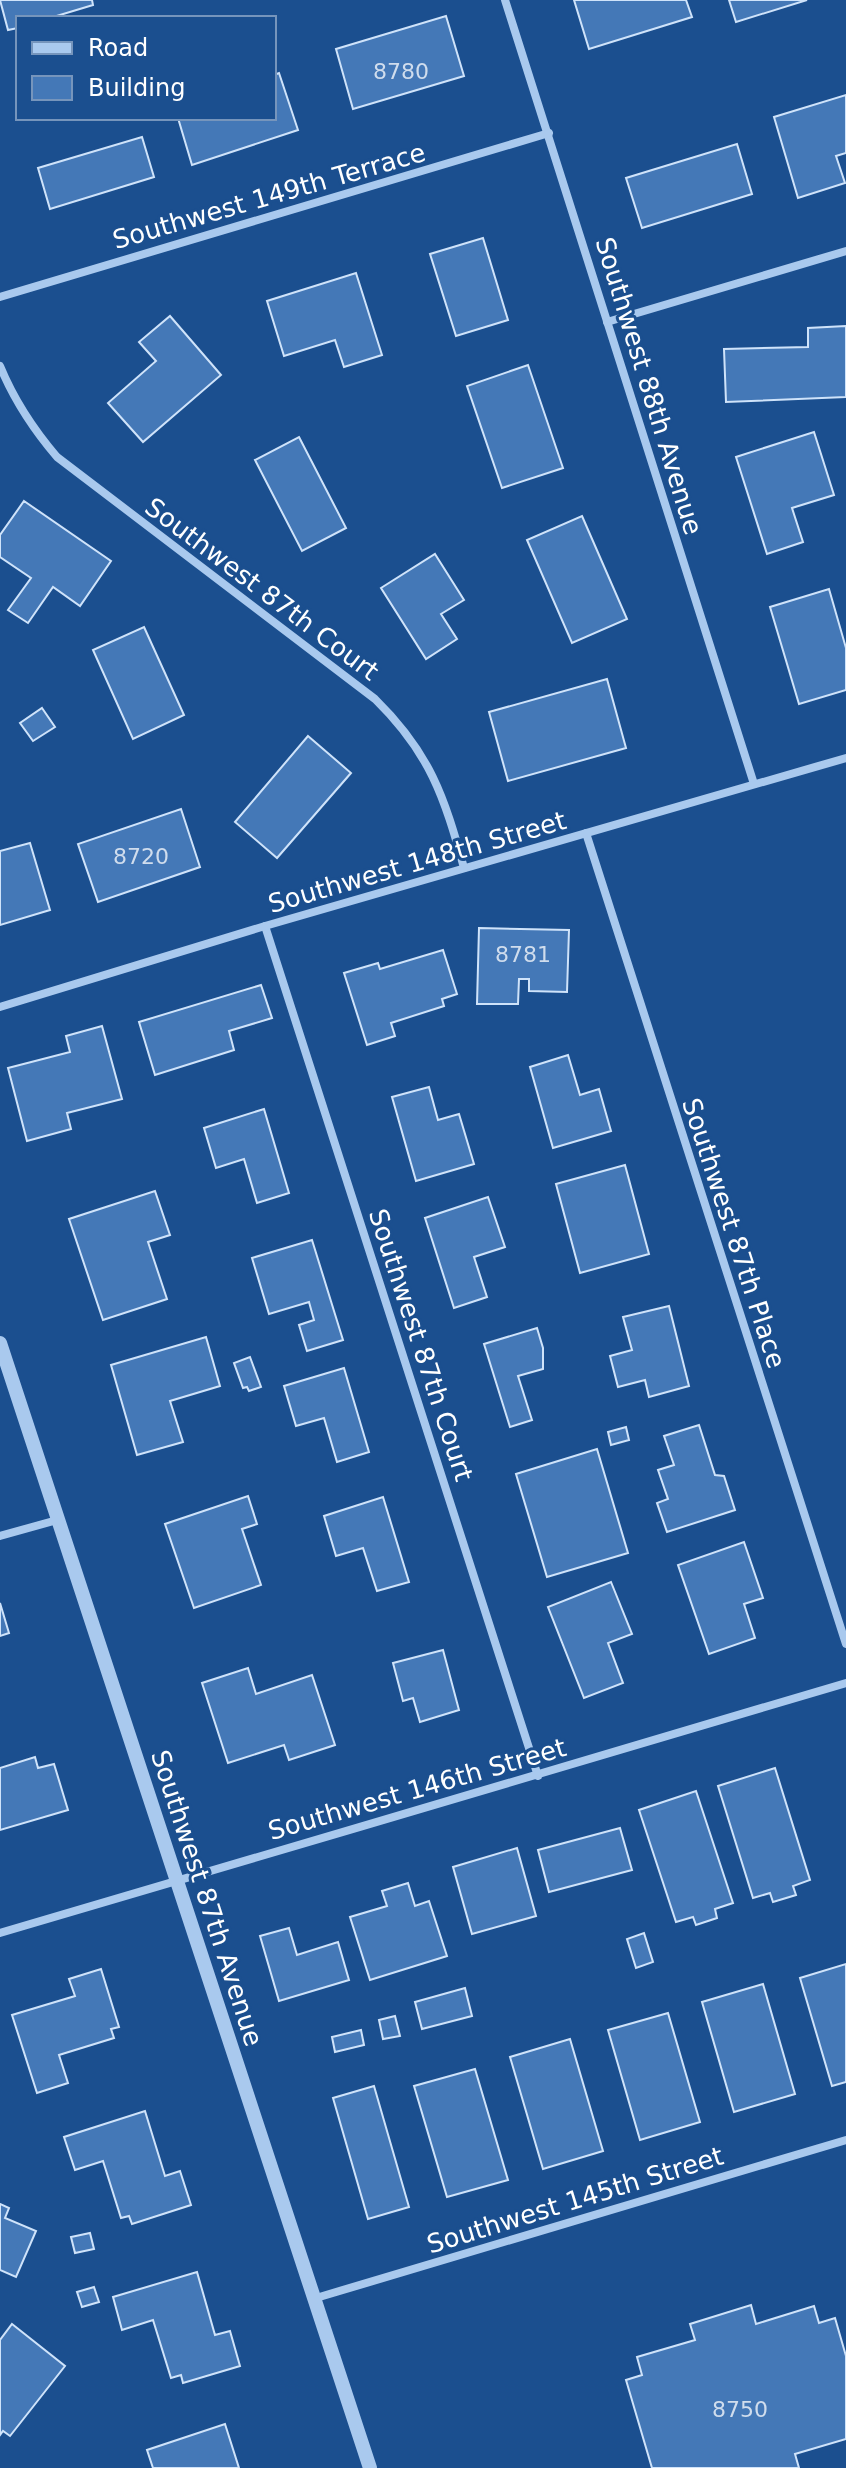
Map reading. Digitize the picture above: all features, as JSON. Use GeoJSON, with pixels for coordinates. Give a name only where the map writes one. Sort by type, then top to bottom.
{"type":"FeatureCollection","features":[{"type":"Feature","properties":{"kind":"street","name":"Southwest 88th Avenue"},"geometry":{"type":"LineString","coordinates":[[505,0],[754,784]]}},
{"type":"Feature","properties":{"kind":"street","name":"Southwest 149th Terrace"},"geometry":{"type":"LineString","coordinates":[[0,297],[549,133]]}},
{"type":"Feature","properties":{"kind":"street"},"geometry":{"type":"LineString","coordinates":[[607,322],[846,251]]}},
{"type":"Feature","properties":{"kind":"street","name":"Southwest 87th Court"},"geometry":{"type":"LineString","coordinates":[[0,366],[18,404],[57,457],[375,699],[398,721],[432,771],[464,868]]}},
{"type":"Feature","properties":{"kind":"street","name":"Southwest 148th Street"},"geometry":{"type":"LineString","coordinates":[[0,1007],[265,926],[846,758]]}},
{"type":"Feature","properties":{"kind":"street","name":"Southwest 87th Place"},"geometry":{"type":"LineString","coordinates":[[586,833],[846,1644]]}},
{"type":"Feature","properties":{"kind":"street","name":"Southwest 87th Court"},"geometry":{"type":"LineString","coordinates":[[265,926],[538,1776]]}},
{"type":"Feature","properties":{"kind":"street","name":"Southwest 87th Avenue"},"geometry":{"type":"LineString","coordinates":[[0,1343],[370,2468]]}},
{"type":"Feature","properties":{"kind":"street"},"geometry":{"type":"LineString","coordinates":[[0,1536],[57,1520]]}},
{"type":"Feature","properties":{"kind":"street","name":"Southwest 146th Street"},"geometry":{"type":"LineString","coordinates":[[0,1933],[846,1683]]}},
{"type":"Feature","properties":{"kind":"street","name":"Southwest 145th Street"},"geometry":{"type":"LineString","coordinates":[[316,2298],[846,2140]]}},
{"type":"Feature","properties":{"kind":"building"},"geometry":{"type":"Polygon","coordinates":[[[0,0],[92,0],[93,5],[57,16],[16,16],[16,28],[8,30],[0,0]]]}},
{"type":"Feature","properties":{"kind":"building"},"geometry":{"type":"Polygon","coordinates":[[[574,0],[686,0],[692,17],[589,49],[574,0]]]}},
{"type":"Feature","properties":{"kind":"building"},"geometry":{"type":"Polygon","coordinates":[[[729,0],[807,0],[736,22],[729,0]]]}},
{"type":"Feature","properties":{"kind":"building"},"geometry":{"type":"Polygon","coordinates":[[[446,16],[464,76],[353,109],[336,49],[446,16]]]}},
{"type":"Feature","properties":{"kind":"building"},"geometry":{"type":"Polygon","coordinates":[[[279,73],[298,130],[192,165],[179,120],[276,120],[276,74],[279,73]]]}},
{"type":"Feature","properties":{"kind":"building"},"geometry":{"type":"Polygon","coordinates":[[[846,95],[846,153],[836,156],[845,183],[798,198],[774,117],[846,95]]]}},
{"type":"Feature","properties":{"kind":"building"},"geometry":{"type":"Polygon","coordinates":[[[142,137],[154,177],[50,209],[38,168],[142,137]]]}},
{"type":"Feature","properties":{"kind":"building"},"geometry":{"type":"Polygon","coordinates":[[[737,144],[752,194],[642,228],[626,178],[737,144]]]}},
{"type":"Feature","properties":{"kind":"building"},"geometry":{"type":"Polygon","coordinates":[[[483,238],[508,320],[456,336],[430,254],[483,238]]]}},
{"type":"Feature","properties":{"kind":"building"},"geometry":{"type":"Polygon","coordinates":[[[356,273],[382,355],[344,367],[335,340],[284,356],[267,301],[356,273]]]}},
{"type":"Feature","properties":{"kind":"building"},"geometry":{"type":"Polygon","coordinates":[[[170,316],[221,375],[143,442],[108,403],[156,361],[139,342],[170,316]]]}},
{"type":"Feature","properties":{"kind":"building"},"geometry":{"type":"Polygon","coordinates":[[[846,326],[846,397],[726,402],[724,349],[808,347],[808,328],[846,326]]]}},
{"type":"Feature","properties":{"kind":"building"},"geometry":{"type":"Polygon","coordinates":[[[528,365],[563,468],[502,488],[467,386],[528,365]]]}},
{"type":"Feature","properties":{"kind":"building"},"geometry":{"type":"Polygon","coordinates":[[[814,432],[834,495],[792,508],[803,542],[767,554],[736,457],[814,432]]]}},
{"type":"Feature","properties":{"kind":"building"},"geometry":{"type":"Polygon","coordinates":[[[299,437],[346,528],[302,551],[255,460],[299,437]]]}},
{"type":"Feature","properties":{"kind":"building"},"geometry":{"type":"Polygon","coordinates":[[[24,501],[111,561],[80,606],[53,587],[28,623],[8,610],[31,578],[0,557],[0,535],[24,501]]]}},
{"type":"Feature","properties":{"kind":"building"},"geometry":{"type":"Polygon","coordinates":[[[582,516],[627,619],[572,643],[527,540],[582,516]]]}},
{"type":"Feature","properties":{"kind":"building"},"geometry":{"type":"Polygon","coordinates":[[[435,554],[464,600],[441,614],[457,639],[426,659],[381,588],[435,554]]]}},
{"type":"Feature","properties":{"kind":"building"},"geometry":{"type":"Polygon","coordinates":[[[829,589],[846,648],[846,690],[799,704],[770,607],[829,589]]]}},
{"type":"Feature","properties":{"kind":"building"},"geometry":{"type":"Polygon","coordinates":[[[144,627],[184,715],[133,739],[93,650],[144,627]]]}},
{"type":"Feature","properties":{"kind":"building"},"geometry":{"type":"Polygon","coordinates":[[[607,679],[626,748],[508,781],[489,712],[607,679]]]}},
{"type":"Feature","properties":{"kind":"building"},"geometry":{"type":"Polygon","coordinates":[[[42,708],[55,727],[33,741],[20,723],[42,708]]]}},
{"type":"Feature","properties":{"kind":"building"},"geometry":{"type":"Polygon","coordinates":[[[308,736],[351,773],[277,858],[235,822],[308,736]]]}},
{"type":"Feature","properties":{"kind":"building"},"geometry":{"type":"Polygon","coordinates":[[[181,809],[200,867],[98,902],[78,844],[181,809]]]}},
{"type":"Feature","properties":{"kind":"building"},"geometry":{"type":"Polygon","coordinates":[[[30,843],[50,910],[0,925],[0,851],[30,843]]]}},
{"type":"Feature","properties":{"kind":"building"},"geometry":{"type":"Polygon","coordinates":[[[479,928],[569,930],[567,992],[529,991],[529,979],[519,979],[518,1004],[477,1004],[479,928]]]}},
{"type":"Feature","properties":{"kind":"building"},"geometry":{"type":"Polygon","coordinates":[[[443,950],[457,994],[442,999],[444,1006],[391,1023],[395,1036],[367,1045],[344,973],[378,963],[380,969],[443,950]]]}},
{"type":"Feature","properties":{"kind":"building"},"geometry":{"type":"Polygon","coordinates":[[[261,985],[272,1018],[229,1031],[234,1050],[155,1075],[139,1022],[261,985]]]}},
{"type":"Feature","properties":{"kind":"building"},"geometry":{"type":"Polygon","coordinates":[[[102,1026],[122,1099],[67,1113],[71,1129],[27,1141],[8,1068],[70,1052],[66,1036],[102,1026]]]}},
{"type":"Feature","properties":{"kind":"building"},"geometry":{"type":"Polygon","coordinates":[[[568,1055],[580,1095],[599,1089],[611,1131],[553,1148],[530,1067],[568,1055]]]}},
{"type":"Feature","properties":{"kind":"building"},"geometry":{"type":"Polygon","coordinates":[[[429,1087],[438,1120],[459,1114],[474,1164],[416,1181],[392,1097],[429,1087]]]}},
{"type":"Feature","properties":{"kind":"building"},"geometry":{"type":"Polygon","coordinates":[[[264,1109],[289,1193],[257,1203],[244,1159],[216,1168],[204,1128],[264,1109]]]}},
{"type":"Feature","properties":{"kind":"building"},"geometry":{"type":"Polygon","coordinates":[[[625,1165],[649,1254],[580,1273],[556,1184],[625,1165]]]}},
{"type":"Feature","properties":{"kind":"building"},"geometry":{"type":"Polygon","coordinates":[[[155,1191],[170,1235],[148,1242],[167,1299],[103,1320],[69,1219],[155,1191]]]}},
{"type":"Feature","properties":{"kind":"building"},"geometry":{"type":"Polygon","coordinates":[[[488,1197],[505,1247],[474,1257],[487,1297],[454,1308],[425,1218],[488,1197]]]}},
{"type":"Feature","properties":{"kind":"building"},"geometry":{"type":"Polygon","coordinates":[[[312,1240],[343,1340],[307,1351],[299,1325],[314,1320],[309,1302],[269,1314],[252,1258],[312,1240]]]}},
{"type":"Feature","properties":{"kind":"building"},"geometry":{"type":"Polygon","coordinates":[[[669,1306],[689,1386],[649,1397],[645,1380],[618,1387],[610,1356],[632,1350],[623,1317],[669,1306]]]}},
{"type":"Feature","properties":{"kind":"building"},"geometry":{"type":"Polygon","coordinates":[[[537,1328],[543,1348],[543,1369],[518,1376],[532,1420],[510,1427],[484,1344],[537,1328]]]}},
{"type":"Feature","properties":{"kind":"building"},"geometry":{"type":"Polygon","coordinates":[[[206,1337],[220,1386],[170,1401],[183,1442],[137,1455],[111,1365],[206,1337]]]}},
{"type":"Feature","properties":{"kind":"building"},"geometry":{"type":"Polygon","coordinates":[[[250,1357],[261,1387],[249,1391],[247,1387],[243,1388],[234,1363],[250,1357]]]}},
{"type":"Feature","properties":{"kind":"building"},"geometry":{"type":"Polygon","coordinates":[[[344,1368],[369,1452],[337,1462],[324,1418],[296,1426],[284,1386],[344,1368]]]}},
{"type":"Feature","properties":{"kind":"building"},"geometry":{"type":"Polygon","coordinates":[[[699,1425],[715,1475],[724,1476],[735,1510],[667,1532],[657,1503],[668,1499],[658,1470],[674,1465],[664,1436],[699,1425]]]}},
{"type":"Feature","properties":{"kind":"building"},"geometry":{"type":"Polygon","coordinates":[[[626,1427],[629,1440],[611,1445],[608,1432],[626,1427]]]}},
{"type":"Feature","properties":{"kind":"building"},"geometry":{"type":"Polygon","coordinates":[[[597,1449],[628,1553],[547,1577],[516,1474],[597,1449]]]}},
{"type":"Feature","properties":{"kind":"building"},"geometry":{"type":"Polygon","coordinates":[[[248,1496],[257,1524],[242,1529],[261,1585],[194,1608],[165,1524],[248,1496]]]}},
{"type":"Feature","properties":{"kind":"building"},"geometry":{"type":"Polygon","coordinates":[[[383,1497],[409,1582],[377,1591],[363,1548],[336,1556],[324,1516],[383,1497]]]}},
{"type":"Feature","properties":{"kind":"building"},"geometry":{"type":"Polygon","coordinates":[[[744,1542],[763,1598],[744,1604],[755,1638],[709,1654],[678,1565],[744,1542]]]}},
{"type":"Feature","properties":{"kind":"building"},"geometry":{"type":"Polygon","coordinates":[[[611,1582],[632,1634],[608,1643],[623,1683],[584,1698],[548,1607],[611,1582]]]}},
{"type":"Feature","properties":{"kind":"building"},"geometry":{"type":"Polygon","coordinates":[[[0,1603],[9,1633],[0,1636],[0,1603]]]}},
{"type":"Feature","properties":{"kind":"building"},"geometry":{"type":"Polygon","coordinates":[[[443,1650],[459,1710],[420,1722],[413,1698],[403,1701],[393,1663],[443,1650]]]}},
{"type":"Feature","properties":{"kind":"building"},"geometry":{"type":"Polygon","coordinates":[[[248,1668],[256,1694],[312,1675],[335,1745],[289,1760],[284,1745],[228,1763],[202,1683],[248,1668]]]}},
{"type":"Feature","properties":{"kind":"building"},"geometry":{"type":"Polygon","coordinates":[[[35,1757],[38,1768],[54,1764],[68,1810],[0,1830],[0,1768],[35,1757]]]}},
{"type":"Feature","properties":{"kind":"building"},"geometry":{"type":"Polygon","coordinates":[[[775,1768],[810,1880],[793,1886],[796,1895],[773,1902],[770,1893],[753,1898],[718,1786],[775,1768]]]}},
{"type":"Feature","properties":{"kind":"building"},"geometry":{"type":"Polygon","coordinates":[[[696,1791],[733,1903],[715,1909],[717,1918],[696,1925],[693,1917],[676,1922],[639,1810],[696,1791]]]}},
{"type":"Feature","properties":{"kind":"building"},"geometry":{"type":"Polygon","coordinates":[[[620,1828],[632,1870],[549,1892],[538,1850],[620,1828]]]}},
{"type":"Feature","properties":{"kind":"building"},"geometry":{"type":"Polygon","coordinates":[[[517,1848],[536,1916],[472,1934],[453,1867],[517,1848]]]}},
{"type":"Feature","properties":{"kind":"building"},"geometry":{"type":"Polygon","coordinates":[[[408,1883],[415,1906],[429,1901],[447,1956],[370,1980],[350,1917],[387,1906],[382,1891],[408,1883]]]}},
{"type":"Feature","properties":{"kind":"building"},"geometry":{"type":"Polygon","coordinates":[[[289,1928],[297,1955],[338,1942],[349,1980],[279,2001],[260,1936],[289,1928]]]}},
{"type":"Feature","properties":{"kind":"building"},"geometry":{"type":"Polygon","coordinates":[[[644,1933],[653,1962],[636,1968],[627,1939],[644,1933]]]}},
{"type":"Feature","properties":{"kind":"building"},"geometry":{"type":"Polygon","coordinates":[[[846,1964],[846,2082],[832,2086],[800,1978],[846,1964]]]}},
{"type":"Feature","properties":{"kind":"building"},"geometry":{"type":"Polygon","coordinates":[[[101,1969],[119,2027],[111,2029],[114,2038],[59,2055],[68,2083],[37,2093],[12,2015],[75,1996],[69,1979],[101,1969]]]}},
{"type":"Feature","properties":{"kind":"building"},"geometry":{"type":"Polygon","coordinates":[[[763,1984],[795,2094],[734,2112],[702,2002],[763,1984]]]}},
{"type":"Feature","properties":{"kind":"building"},"geometry":{"type":"Polygon","coordinates":[[[465,1988],[472,2016],[422,2029],[415,2002],[465,1988]]]}},
{"type":"Feature","properties":{"kind":"building"},"geometry":{"type":"Polygon","coordinates":[[[668,2013],[700,2122],[640,2140],[608,2030],[668,2013]]]}},
{"type":"Feature","properties":{"kind":"building"},"geometry":{"type":"Polygon","coordinates":[[[395,2016],[400,2036],[383,2039],[379,2020],[395,2016]]]}},
{"type":"Feature","properties":{"kind":"building"},"geometry":{"type":"Polygon","coordinates":[[[361,2030],[364,2045],[335,2052],[332,2037],[361,2030]]]}},
{"type":"Feature","properties":{"kind":"building"},"geometry":{"type":"Polygon","coordinates":[[[570,2039],[603,2151],[543,2169],[510,2057],[570,2039]]]}},
{"type":"Feature","properties":{"kind":"building"},"geometry":{"type":"Polygon","coordinates":[[[475,2069],[508,2180],[447,2197],[414,2086],[475,2069]]]}},
{"type":"Feature","properties":{"kind":"building"},"geometry":{"type":"Polygon","coordinates":[[[374,2086],[409,2207],[368,2219],[333,2098],[374,2086]]]}},
{"type":"Feature","properties":{"kind":"building"},"geometry":{"type":"Polygon","coordinates":[[[145,2111],[165,2176],[180,2171],[191,2205],[132,2224],[129,2216],[121,2218],[103,2161],[75,2170],[64,2137],[145,2111]]]}},
{"type":"Feature","properties":{"kind":"building"},"geometry":{"type":"Polygon","coordinates":[[[0,2204],[9,2208],[5,2218],[36,2231],[16,2277],[0,2270],[0,2204]]]}},
{"type":"Feature","properties":{"kind":"building"},"geometry":{"type":"Polygon","coordinates":[[[90,2233],[94,2249],[75,2253],[71,2237],[90,2233]]]}},
{"type":"Feature","properties":{"kind":"building"},"geometry":{"type":"Polygon","coordinates":[[[197,2272],[215,2335],[230,2331],[240,2366],[183,2383],[181,2375],[171,2378],[153,2320],[122,2330],[113,2297],[197,2272]]]}},
{"type":"Feature","properties":{"kind":"building"},"geometry":{"type":"Polygon","coordinates":[[[94,2287],[99,2302],[82,2307],[77,2292],[94,2287]]]}},
{"type":"Feature","properties":{"kind":"building"},"geometry":{"type":"Polygon","coordinates":[[[751,2305],[756,2324],[814,2306],[819,2323],[835,2318],[846,2356],[846,2439],[795,2454],[799,2468],[652,2468],[626,2380],[642,2375],[637,2357],[695,2340],[690,2324],[751,2305]]]}},
{"type":"Feature","properties":{"kind":"building"},"geometry":{"type":"Polygon","coordinates":[[[12,2324],[65,2366],[10,2436],[3,2431],[0,2435],[0,2340],[12,2324]]]}},
{"type":"Feature","properties":{"kind":"building"},"geometry":{"type":"Polygon","coordinates":[[[225,2424],[239,2468],[153,2468],[147,2450],[225,2424]]]}}]}
